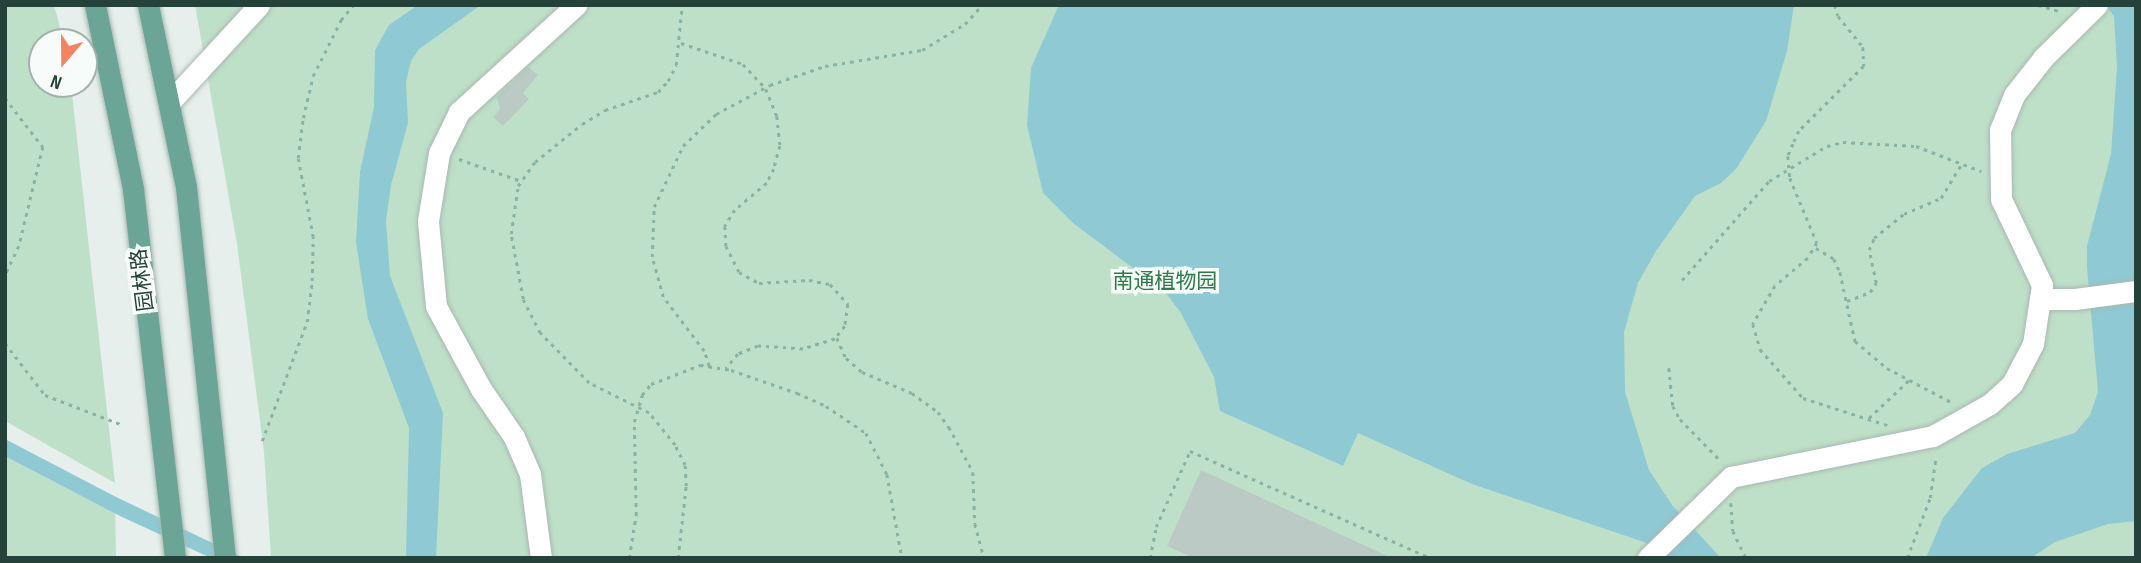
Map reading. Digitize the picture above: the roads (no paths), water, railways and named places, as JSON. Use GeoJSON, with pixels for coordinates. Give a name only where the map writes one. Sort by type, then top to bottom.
{"type":"FeatureCollection","features":[{"type":"Feature","properties":{"kind":"main road","name":"园林路"},"geometry":{"type":"LineString","coordinates":[[95,5],[132,189],[175,552]]}},
{"type":"Feature","properties":{"kind":"main road"},"geometry":{"type":"LineString","coordinates":[[148,5],[186,187],[225,550]]}},
{"type":"Feature","properties":{"kind":"street"},"geometry":{"type":"LineString","coordinates":[[169,103],[259,5]]}},
{"type":"Feature","properties":{"kind":"street"},"geometry":{"type":"LineString","coordinates":[[541,558],[530,474],[514,437],[481,389],[436,306],[428,221],[439,153],[459,111],[576,5]]}},
{"type":"Feature","properties":{"kind":"street"},"geometry":{"type":"LineString","coordinates":[[1650,555],[1695,508],[1731,477],[1795,461],[1903,444],[1933,436],[1966,420],[2012,384],[2033,344],[2042,299],[2042,285],[2000,199],[2000,130],[2014,95],[2044,57],[2096,6]]}},
{"type":"Feature","properties":{"kind":"street"},"geometry":{"type":"LineString","coordinates":[[2042,299],[2075,299],[2136,291]]}},
{"type":"Feature","properties":{"kind":"water"},"geometry":{"type":"Polygon","coordinates":[[[418,5],[481,5],[419,49],[411,61],[406,82],[408,123],[391,185],[386,221],[390,276],[443,413],[436,558],[406,558],[409,428],[368,319],[356,242],[360,172],[374,107],[375,50],[389,25],[418,5]]]}},
{"type":"Feature","properties":{"kind":"water"},"geometry":{"type":"Polygon","coordinates":[[[1059,5],[1794,5],[1787,51],[1766,121],[1736,169],[1721,183],[1695,196],[1656,251],[1638,283],[1624,332],[1625,392],[1649,470],[1672,505],[1721,558],[1666,558],[1644,542],[1472,484],[1358,433],[1343,466],[1220,411],[1214,377],[1181,313],[1165,292],[1073,223],[1043,193],[1027,125],[1031,68],[1059,5]]]}},
{"type":"Feature","properties":{"kind":"water"},"geometry":{"type":"Polygon","coordinates":[[[2105,5],[2136,5],[2136,521],[2108,524],[2055,542],[2031,558],[1926,558],[1943,518],[1982,468],[2007,454],[2075,433],[2090,415],[2098,392],[2087,246],[2111,154],[2117,67],[2114,16],[2105,5]]]}},
{"type":"Feature","properties":{"kind":"water"},"geometry":{"type":"Polygon","coordinates":[[[5,439],[116,497],[244,558],[211,558],[120,516],[5,456],[5,439]]]}},
{"type":"Feature","properties":{"kind":"park label","name":"南通植物园"},"geometry":{"type":"Point","coordinates":[1165,282]}}]}
